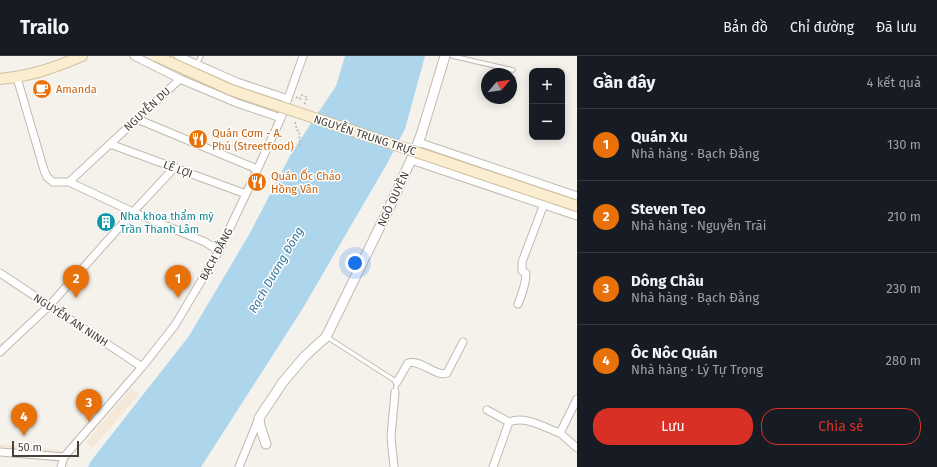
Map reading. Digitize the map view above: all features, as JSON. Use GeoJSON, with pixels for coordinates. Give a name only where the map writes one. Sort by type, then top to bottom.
{"type":"FeatureCollection","features":[{"type":"Feature","properties":{"kind":"main road"},"geometry":{"type":"LineString","coordinates":[[0,79],[17,78],[49,70],[82,56]]}},
{"type":"Feature","properties":{"kind":"main road","name":"NGUYỄN TRUNG TRỰC"},"geometry":{"type":"LineString","coordinates":[[156,56],[231,90],[577,206]]}},
{"type":"Feature","properties":{"kind":"street"},"geometry":{"type":"LineString","coordinates":[[134,56],[180,79]]}},
{"type":"Feature","properties":{"kind":"street"},"geometry":{"type":"LineString","coordinates":[[178,56],[237,82],[288,99]]}},
{"type":"Feature","properties":{"kind":"street","name":"BẠCH ĐẰNG"},"geometry":{"type":"LineString","coordinates":[[61,467],[64,457],[142,367],[175,325],[219,251],[281,117],[303,56]]}},
{"type":"Feature","properties":{"kind":"street","name":"NGÔ QUYỀN"},"geometry":{"type":"LineString","coordinates":[[259,418],[283,382],[305,356],[326,337],[411,160],[445,56]]}},
{"type":"Feature","properties":{"kind":"street"},"geometry":{"type":"LineString","coordinates":[[17,78],[47,177],[53,182],[69,182],[132,212],[205,242],[219,251]]}},
{"type":"Feature","properties":{"kind":"street","name":"NGUYỄN DU"},"geometry":{"type":"LineString","coordinates":[[69,182],[180,79],[237,103],[281,117]]}},
{"type":"Feature","properties":{"kind":"street"},"geometry":{"type":"LineString","coordinates":[[137,119],[257,170]]}},
{"type":"Feature","properties":{"kind":"street","name":"NGUYỄN TRUNG TRỰC"},"geometry":{"type":"LineString","coordinates":[[418,142],[577,196]]}},
{"type":"Feature","properties":{"kind":"street","name":"LÊ LỢI"},"geometry":{"type":"LineString","coordinates":[[110,144],[246,194]]}},
{"type":"Feature","properties":{"kind":"street","name":"NGUYỄN TRUNG TRỰC"},"geometry":{"type":"LineString","coordinates":[[411,160],[577,216]]}},
{"type":"Feature","properties":{"kind":"street"},"geometry":{"type":"LineString","coordinates":[[0,352],[49,306],[174,167]]}},
{"type":"Feature","properties":{"kind":"street"},"geometry":{"type":"LineString","coordinates":[[518,304],[526,276],[526,273],[522,271],[522,262],[544,204]]}},
{"type":"Feature","properties":{"kind":"street","name":"NGUYỄN AN NINH"},"geometry":{"type":"LineString","coordinates":[[0,273],[142,367]]}},
{"type":"Feature","properties":{"kind":"street"},"geometry":{"type":"LineString","coordinates":[[397,382],[410,362],[423,365],[441,374],[447,373],[463,342]]}},
{"type":"Feature","properties":{"kind":"street"},"geometry":{"type":"LineString","coordinates":[[394,467],[392,437],[395,392]]}},
{"type":"Feature","properties":{"kind":"street"},"geometry":{"type":"LineString","coordinates":[[560,433],[577,399]]}},
{"type":"Feature","properties":{"kind":"street"},"geometry":{"type":"LineString","coordinates":[[487,410],[508,422],[522,419],[560,433],[577,448]]}},
{"type":"Feature","properties":{"kind":"street"},"geometry":{"type":"LineString","coordinates":[[259,418],[266,444]]}},
{"type":"Feature","properties":{"kind":"street"},"geometry":{"type":"LineString","coordinates":[[239,467],[259,418]]}},
{"type":"Feature","properties":{"kind":"street"},"geometry":{"type":"LineString","coordinates":[[493,467],[508,422]]}},
{"type":"Feature","properties":{"kind":"street"},"geometry":{"type":"LineString","coordinates":[[0,452],[64,457]]}},
{"type":"Feature","properties":{"kind":"lane"},"geometry":{"type":"LineString","coordinates":[[197,65],[201,56]]}},
{"type":"Feature","properties":{"kind":"lane"},"geometry":{"type":"LineString","coordinates":[[452,56],[504,68]]}},
{"type":"Feature","properties":{"kind":"lane"},"geometry":{"type":"LineString","coordinates":[[326,337],[397,382],[395,392]]}},
{"type":"Feature","properties":{"kind":"path"},"geometry":{"type":"LineString","coordinates":[[300,99],[302,94],[307,97],[304,108]]}},
{"type":"Feature","properties":{"kind":"path"},"geometry":{"type":"LineString","coordinates":[[281,117],[296,122],[297,130],[300,131],[300,146]]}},
{"type":"Feature","properties":{"kind":"shaded area"},"geometry":{"type":"Polygon","coordinates":[[[132,388],[139,394],[93,448],[86,442],[132,388]]]}},
{"type":"Feature","properties":{"kind":"shaded area"},"geometry":{"type":"Polygon","coordinates":[[[0,444],[60,450],[59,462],[0,456],[0,444]]]}},
{"type":"Feature","properties":{"kind":"water","name":"Rạch Dương Đông"},"geometry":{"type":"Polygon","coordinates":[[[345,56],[425,56],[405,129],[388,162],[303,308],[201,467],[88,467],[91,461],[189,336],[250,233],[292,152],[336,86],[345,56]]]}},
{"type":"Feature","properties":{"kind":"place","name":"Amanda"},"geometry":{"type":"Point","coordinates":[42,89]}},
{"type":"Feature","properties":{"kind":"place","name":"Quán Cơm - A. Phú (Streetfood)"},"geometry":{"type":"Point","coordinates":[198,139]}},
{"type":"Feature","properties":{"kind":"place","name":"Quán Ốc Chảo Hồng Vân"},"geometry":{"type":"Point","coordinates":[257,182]}},
{"type":"Feature","properties":{"kind":"place","name":"Nha khoa thẩm mỹ Trần Thanh Lâm"},"geometry":{"type":"Point","coordinates":[106,222]}},
{"type":"Feature","properties":{"kind":"place","name":"Steven Teo"},"geometry":{"type":"Point","coordinates":[76,298]}},
{"type":"Feature","properties":{"kind":"place","name":"Quán Xu"},"geometry":{"type":"Point","coordinates":[178,298]}},
{"type":"Feature","properties":{"kind":"place","name":"Dông Châu"},"geometry":{"type":"Point","coordinates":[89,422]}},
{"type":"Feature","properties":{"kind":"place","name":"Ôc Nôc Quán"},"geometry":{"type":"Point","coordinates":[24,436]}}]}
